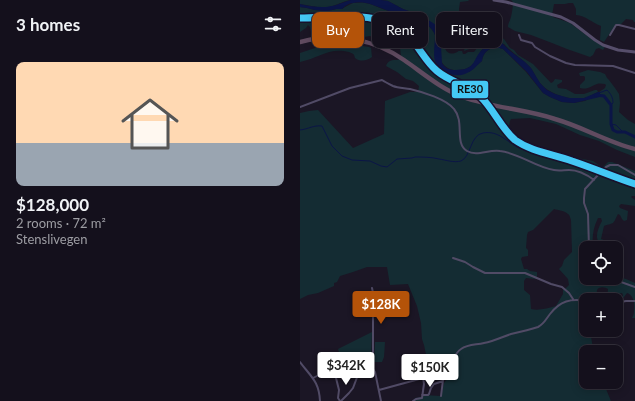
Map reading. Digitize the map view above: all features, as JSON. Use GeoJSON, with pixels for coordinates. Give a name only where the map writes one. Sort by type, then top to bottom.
{"type":"FeatureCollection","features":[{"type":"Feature","properties":{"kind":"highway"},"geometry":{"type":"LineString","coordinates":[[300,43],[315,38],[335,37],[354,39],[372,44],[390,51],[442,87],[459,96],[480,104],[528,113],[554,120],[619,146],[635,150]]}},
{"type":"Feature","properties":{"kind":"main road"},"geometry":{"type":"LineString","coordinates":[[494,0],[561,17],[573,23],[603,45],[618,50],[635,52]]}},
{"type":"Feature","properties":{"kind":"street"},"geometry":{"type":"LineString","coordinates":[[610,35],[616,25],[635,29]]}},
{"type":"Feature","properties":{"kind":"street"},"geometry":{"type":"LineString","coordinates":[[519,36],[521,40],[532,43],[535,47],[550,56],[566,63],[575,65],[612,66],[635,73]]}},
{"type":"Feature","properties":{"kind":"street"},"geometry":{"type":"LineString","coordinates":[[300,106],[350,88],[382,80],[393,86],[421,92],[442,100],[454,108],[457,113],[460,126],[461,143],[468,151],[477,153],[491,150],[510,152],[539,166],[554,171],[580,171],[594,180]]}},
{"type":"Feature","properties":{"kind":"street"},"geometry":{"type":"LineString","coordinates":[[589,241],[588,214],[584,203],[585,189],[606,167],[613,165],[618,165],[635,175]]}},
{"type":"Feature","properties":{"kind":"street"},"geometry":{"type":"LineString","coordinates":[[453,258],[465,262],[473,268],[485,273],[525,273],[550,284],[562,287],[569,293],[573,300]]}},
{"type":"Feature","properties":{"kind":"street"},"geometry":{"type":"LineString","coordinates":[[623,283],[635,287]]}},
{"type":"Feature","properties":{"kind":"street"},"geometry":{"type":"LineString","coordinates":[[371,366],[374,358],[373,316],[375,304],[372,288]]}},
{"type":"Feature","properties":{"kind":"street"},"geometry":{"type":"LineString","coordinates":[[379,390],[444,372],[450,367],[453,358],[462,348],[490,342],[537,327],[544,323],[556,308],[567,301],[579,300]]}},
{"type":"Feature","properties":{"kind":"street"},"geometry":{"type":"LineString","coordinates":[[623,302],[635,301]]}},
{"type":"Feature","properties":{"kind":"street"},"geometry":{"type":"LineString","coordinates":[[300,362],[313,378],[318,387],[320,401]]}},
{"type":"Feature","properties":{"kind":"street"},"geometry":{"type":"LineString","coordinates":[[333,370],[339,390],[338,398],[341,401],[352,389],[363,365],[367,364],[371,366],[374,370],[381,401]]}},
{"type":"Feature","properties":{"kind":"street"},"geometry":{"type":"LineString","coordinates":[[313,378],[333,370],[352,367],[358,374]]}},
{"type":"Feature","properties":{"kind":"street"},"geometry":{"type":"LineString","coordinates":[[441,396],[444,372]]}},
{"type":"Feature","properties":{"kind":"street"},"geometry":{"type":"LineString","coordinates":[[422,396],[424,382],[423,378]]}},
{"type":"Feature","properties":{"kind":"street"},"geometry":{"type":"LineString","coordinates":[[413,401],[430,394],[431,388],[434,384],[443,381]]}},
{"type":"Feature","properties":{"kind":"shaded area"},"geometry":{"type":"Polygon","coordinates":[[[300,0],[351,0],[322,8],[300,4],[300,0]]]}},
{"type":"Feature","properties":{"kind":"shaded area"},"geometry":{"type":"Polygon","coordinates":[[[351,0],[381,0],[388,1],[412,12],[393,12],[361,2],[352,3],[342,9],[326,11],[300,7],[300,4],[315,7],[334,6],[351,0]]]}},
{"type":"Feature","properties":{"kind":"shaded area"},"geometry":{"type":"Polygon","coordinates":[[[381,0],[469,0],[460,2],[459,12],[436,12],[436,28],[428,21],[428,12],[412,12],[388,1],[381,0]]]}},
{"type":"Feature","properties":{"kind":"shaded area"},"geometry":{"type":"Polygon","coordinates":[[[511,0],[635,0],[635,22],[633,20],[626,19],[621,24],[616,24],[604,42],[600,40],[601,26],[586,18],[576,15],[576,9],[573,3],[554,4],[553,17],[570,23],[605,47],[603,50],[599,48],[596,49],[590,57],[531,35],[515,31],[508,27],[513,8],[513,2],[511,0]]]}},
{"type":"Feature","properties":{"kind":"shaded area"},"geometry":{"type":"Polygon","coordinates":[[[353,3],[362,3],[393,12],[372,12],[372,37],[364,37],[364,12],[312,12],[312,33],[308,25],[300,32],[300,7],[326,11],[342,9],[353,3]]]}},
{"type":"Feature","properties":{"kind":"shaded area"},"geometry":{"type":"Polygon","coordinates":[[[428,20],[436,25],[436,48],[441,48],[442,63],[449,69],[462,70],[467,68],[471,66],[480,52],[485,48],[492,48],[486,51],[482,61],[469,72],[463,75],[449,74],[444,72],[435,61],[435,35],[432,29],[428,26],[428,20]]]}},
{"type":"Feature","properties":{"kind":"shaded area"},"geometry":{"type":"Polygon","coordinates":[[[428,26],[432,29],[435,35],[435,59],[442,69],[469,72],[482,61],[486,51],[492,48],[499,48],[503,49],[526,72],[543,93],[562,102],[574,103],[585,101],[600,95],[599,92],[605,88],[605,84],[580,88],[580,85],[585,80],[585,77],[580,76],[579,73],[588,70],[605,74],[619,94],[619,112],[635,124],[635,157],[556,124],[530,118],[511,119],[509,126],[523,141],[568,156],[593,161],[602,167],[608,162],[612,162],[635,171],[635,196],[631,197],[635,200],[635,206],[621,204],[619,206],[620,208],[628,211],[627,220],[624,221],[618,214],[613,223],[604,226],[601,239],[607,241],[598,241],[597,233],[602,221],[601,218],[598,218],[593,233],[593,241],[579,241],[579,285],[623,285],[623,278],[635,283],[635,318],[632,318],[634,314],[634,300],[627,293],[623,298],[623,293],[608,293],[608,289],[601,287],[597,290],[597,293],[579,293],[579,337],[591,337],[592,345],[579,345],[579,389],[606,389],[611,401],[413,401],[415,398],[423,395],[441,396],[448,374],[444,368],[444,365],[440,361],[427,359],[422,339],[421,323],[417,306],[408,284],[390,285],[387,267],[367,267],[340,276],[337,282],[334,283],[334,286],[300,299],[300,113],[318,110],[353,148],[384,134],[385,101],[410,92],[418,92],[419,86],[413,81],[406,79],[386,66],[389,61],[398,60],[401,56],[400,48],[428,48],[428,26]],[[554,209],[533,230],[528,232],[527,235],[526,248],[528,250],[528,256],[522,257],[521,259],[524,269],[537,272],[537,279],[526,278],[524,281],[524,290],[530,295],[531,309],[534,310],[556,306],[563,294],[563,290],[569,285],[568,279],[559,269],[564,260],[572,252],[571,220],[569,215],[563,211],[554,209]]]}},
{"type":"Feature","properties":{"kind":"shaded area"},"geometry":{"type":"Polygon","coordinates":[[[502,38],[510,48],[533,64],[551,83],[555,79],[562,80],[562,82],[557,85],[558,88],[566,89],[575,94],[584,94],[595,90],[598,92],[586,98],[579,99],[567,98],[549,91],[539,82],[529,66],[504,44],[502,44],[502,38]]]}},
{"type":"Feature","properties":{"kind":"shaded area"},"geometry":{"type":"Polygon","coordinates":[[[502,43],[531,68],[540,83],[547,90],[555,94],[569,98],[584,98],[600,92],[600,97],[574,103],[562,102],[550,97],[543,93],[527,72],[503,49],[499,48],[502,48],[502,43]]]}},
{"type":"Feature","properties":{"kind":"shaded area"},"geometry":{"type":"Polygon","coordinates":[[[364,46],[371,48],[372,57],[366,60],[361,60],[355,58],[354,54],[349,52],[336,51],[300,62],[300,53],[315,48],[364,48],[364,46]]]}},
{"type":"Feature","properties":{"kind":"shaded area"},"geometry":{"type":"Polygon","coordinates":[[[441,48],[445,48],[449,53],[452,54],[462,51],[463,54],[465,54],[468,52],[474,52],[477,48],[484,48],[474,63],[464,69],[450,69],[441,61],[441,48]]]}},
{"type":"Feature","properties":{"kind":"shaded area"},"geometry":{"type":"Polygon","coordinates":[[[465,48],[472,48],[464,51],[465,48]]]}},
{"type":"Feature","properties":{"kind":"shaded area"},"geometry":{"type":"Polygon","coordinates":[[[372,332],[371,360],[369,363],[362,364],[358,370],[356,370],[354,366],[351,366],[348,356],[340,356],[338,349],[372,332]]]}},
{"type":"Feature","properties":{"kind":"shaded area"},"geometry":{"type":"Polygon","coordinates":[[[375,342],[385,342],[384,357],[382,362],[374,362],[375,342]]]}},
{"type":"Feature","properties":{"kind":"waterway"},"geometry":{"type":"LineString","coordinates":[[599,93],[607,90],[613,99],[613,103],[611,105]]}},
{"type":"Feature","properties":{"kind":"waterway"},"geometry":{"type":"LineString","coordinates":[[596,95],[604,96],[611,105],[611,124],[613,130],[617,132],[625,132],[635,137]]}},
{"type":"Feature","properties":{"kind":"waterway"},"geometry":{"type":"LineString","coordinates":[[611,124],[616,125],[623,132]]}},
{"type":"Feature","properties":{"kind":"waterway"},"geometry":{"type":"LineString","coordinates":[[300,130],[322,126],[332,146],[342,156],[352,160],[370,161],[387,167],[397,159],[415,157],[427,157],[458,162],[464,159],[467,155],[475,138],[483,133],[493,133],[526,151],[546,156],[548,155],[549,151],[592,164],[610,174],[635,182]]}},
{"type":"Feature","properties":{"kind":"transit line","name":"RE30"},"geometry":{"type":"LineString","coordinates":[[300,18],[357,16],[384,21],[397,27],[412,40],[429,63],[437,71],[470,89],[481,97],[515,140],[535,150],[572,161],[635,184]]}}]}
